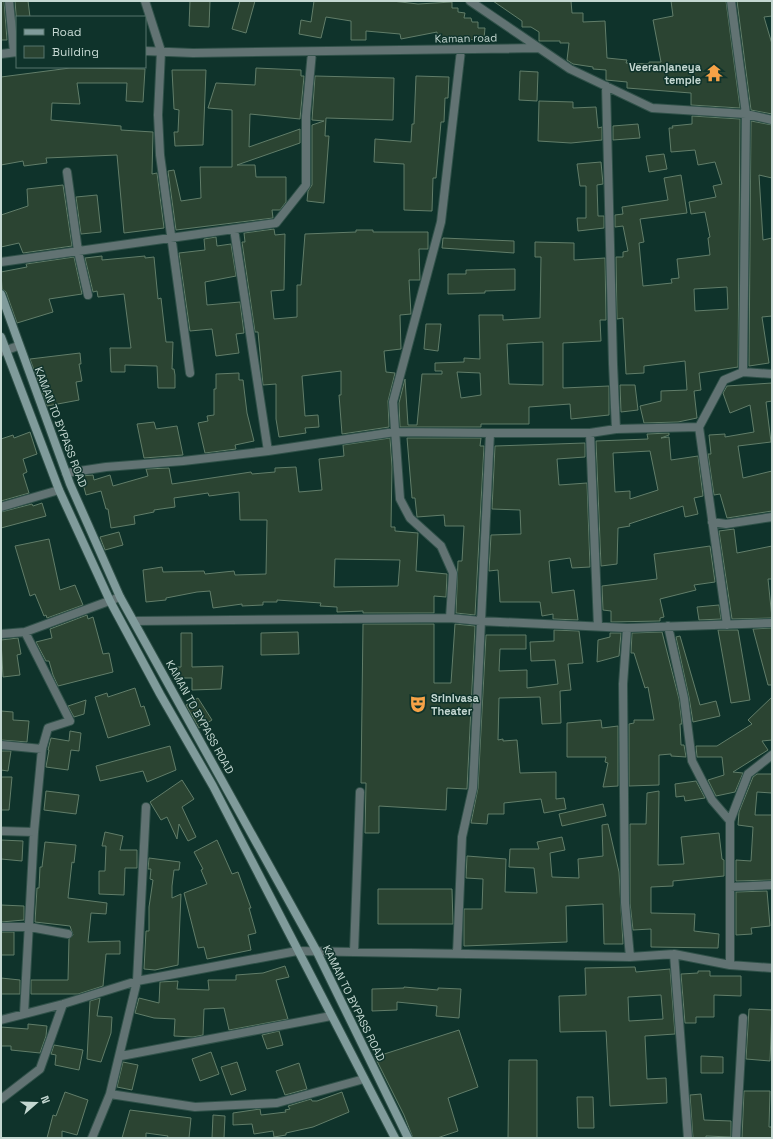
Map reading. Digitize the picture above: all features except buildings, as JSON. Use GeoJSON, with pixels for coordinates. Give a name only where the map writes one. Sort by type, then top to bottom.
{"type":"FeatureCollection","features":[{"type":"Feature","properties":{"kind":"street"},"geometry":{"type":"LineString","coordinates":[[1,54],[16,52],[9,1]]}},
{"type":"Feature","properties":{"kind":"street"},"geometry":{"type":"LineString","coordinates":[[145,1],[161,51],[158,115],[160,155],[190,373]]}},
{"type":"Feature","properties":{"kind":"street"},"geometry":{"type":"LineString","coordinates":[[470,1],[570,69],[652,108],[746,114],[772,120]]}},
{"type":"Feature","properties":{"kind":"street"},"geometry":{"type":"LineString","coordinates":[[731,1],[746,114],[743,372]]}},
{"type":"Feature","properties":{"kind":"street","name":"Kaman road"},"geometry":{"type":"LineString","coordinates":[[146,51],[193,53],[538,48]]}},
{"type":"Feature","properties":{"kind":"street"},"geometry":{"type":"LineString","coordinates":[[450,618],[453,573],[441,546],[410,518],[400,499],[393,402],[441,222],[461,50]]}},
{"type":"Feature","properties":{"kind":"street"},"geometry":{"type":"LineString","coordinates":[[1,262],[276,223],[306,185],[306,116],[312,52]]}},
{"type":"Feature","properties":{"kind":"street"},"geometry":{"type":"LineString","coordinates":[[606,86],[616,429]]}},
{"type":"Feature","properties":{"kind":"street"},"geometry":{"type":"LineString","coordinates":[[67,172],[78,251],[88,295]]}},
{"type":"Feature","properties":{"kind":"street"},"geometry":{"type":"LineString","coordinates":[[234,229],[268,451]]}},
{"type":"Feature","properties":{"kind":"street","name":"KAMAN TO BYPASS ROAD"},"geometry":{"type":"LineString","coordinates":[[1,294],[18,346],[66,473],[120,598],[316,950],[408,1138]]}},
{"type":"Feature","properties":{"kind":"street","name":"KAMAN TO BYPASS ROAD"},"geometry":{"type":"LineString","coordinates":[[1,337],[4,351],[59,490],[110,601],[160,694],[213,786],[395,1138]]}},
{"type":"Feature","properties":{"kind":"street"},"geometry":{"type":"LineString","coordinates":[[4,351],[18,346]]}},
{"type":"Feature","properties":{"kind":"street"},"geometry":{"type":"LineString","coordinates":[[727,625],[699,427],[724,380],[743,372],[772,374]]}},
{"type":"Feature","properties":{"kind":"street"},"geometry":{"type":"LineString","coordinates":[[66,473],[106,467],[183,461],[268,451],[394,432],[590,433],[616,429],[699,427]]}},
{"type":"Feature","properties":{"kind":"street"},"geometry":{"type":"LineString","coordinates":[[457,954],[462,837],[473,788],[490,433]]}},
{"type":"Feature","properties":{"kind":"street"},"geometry":{"type":"LineString","coordinates":[[590,433],[598,626]]}},
{"type":"Feature","properties":{"kind":"street"},"geometry":{"type":"LineString","coordinates":[[1,507],[59,490]]}},
{"type":"Feature","properties":{"kind":"street"},"geometry":{"type":"LineString","coordinates":[[712,522],[726,524],[772,517]]}},
{"type":"Feature","properties":{"kind":"street"},"geometry":{"type":"LineString","coordinates":[[1,634],[25,632],[120,598]]}},
{"type":"Feature","properties":{"kind":"street"},"geometry":{"type":"LineString","coordinates":[[134,621],[450,618],[480,621],[627,628],[772,624]]}},
{"type":"Feature","properties":{"kind":"street"},"geometry":{"type":"LineString","coordinates":[[668,626],[684,698],[692,761],[712,800],[730,821]]}},
{"type":"Feature","properties":{"kind":"street"},"geometry":{"type":"LineString","coordinates":[[627,628],[623,684],[625,904],[630,957]]}},
{"type":"Feature","properties":{"kind":"street"},"geometry":{"type":"LineString","coordinates":[[24,1014],[30,927],[34,832],[42,749],[48,728],[70,721],[25,632]]}},
{"type":"Feature","properties":{"kind":"street"},"geometry":{"type":"LineString","coordinates":[[1,745],[42,749]]}},
{"type":"Feature","properties":{"kind":"street"},"geometry":{"type":"LineString","coordinates":[[730,965],[730,821],[748,774],[772,755]]}},
{"type":"Feature","properties":{"kind":"street"},"geometry":{"type":"LineString","coordinates":[[354,952],[360,792]]}},
{"type":"Feature","properties":{"kind":"street"},"geometry":{"type":"LineString","coordinates":[[92,1138],[110,1094],[137,981],[146,808]]}},
{"type":"Feature","properties":{"kind":"street"},"geometry":{"type":"LineString","coordinates":[[1,831],[34,832]]}},
{"type":"Feature","properties":{"kind":"street"},"geometry":{"type":"LineString","coordinates":[[730,887],[772,885]]}},
{"type":"Feature","properties":{"kind":"street"},"geometry":{"type":"LineString","coordinates":[[1,927],[30,927],[68,934]]}},
{"type":"Feature","properties":{"kind":"street"},"geometry":{"type":"LineString","coordinates":[[1,1020],[63,1004],[137,981],[297,951],[316,950],[630,957],[674,954],[730,965],[772,968]]}},
{"type":"Feature","properties":{"kind":"street"},"geometry":{"type":"LineString","coordinates":[[674,954],[688,1138]]}},
{"type":"Feature","properties":{"kind":"street"},"geometry":{"type":"LineString","coordinates":[[1,1099],[40,1068],[63,1004]]}},
{"type":"Feature","properties":{"kind":"street"},"geometry":{"type":"LineString","coordinates":[[120,1056],[331,1016]]}},
{"type":"Feature","properties":{"kind":"street"},"geometry":{"type":"LineString","coordinates":[[736,1138],[743,1018]]}},
{"type":"Feature","properties":{"kind":"street"},"geometry":{"type":"LineString","coordinates":[[110,1094],[195,1107],[277,1103],[364,1079]]}},
{"type":"Feature","properties":{"kind":"place","name":"Veeranjaneya temple"},"geometry":{"type":"Point","coordinates":[714,73]}},
{"type":"Feature","properties":{"kind":"place","name":"Srinivasa Theater"},"geometry":{"type":"Point","coordinates":[418,704]}}]}
